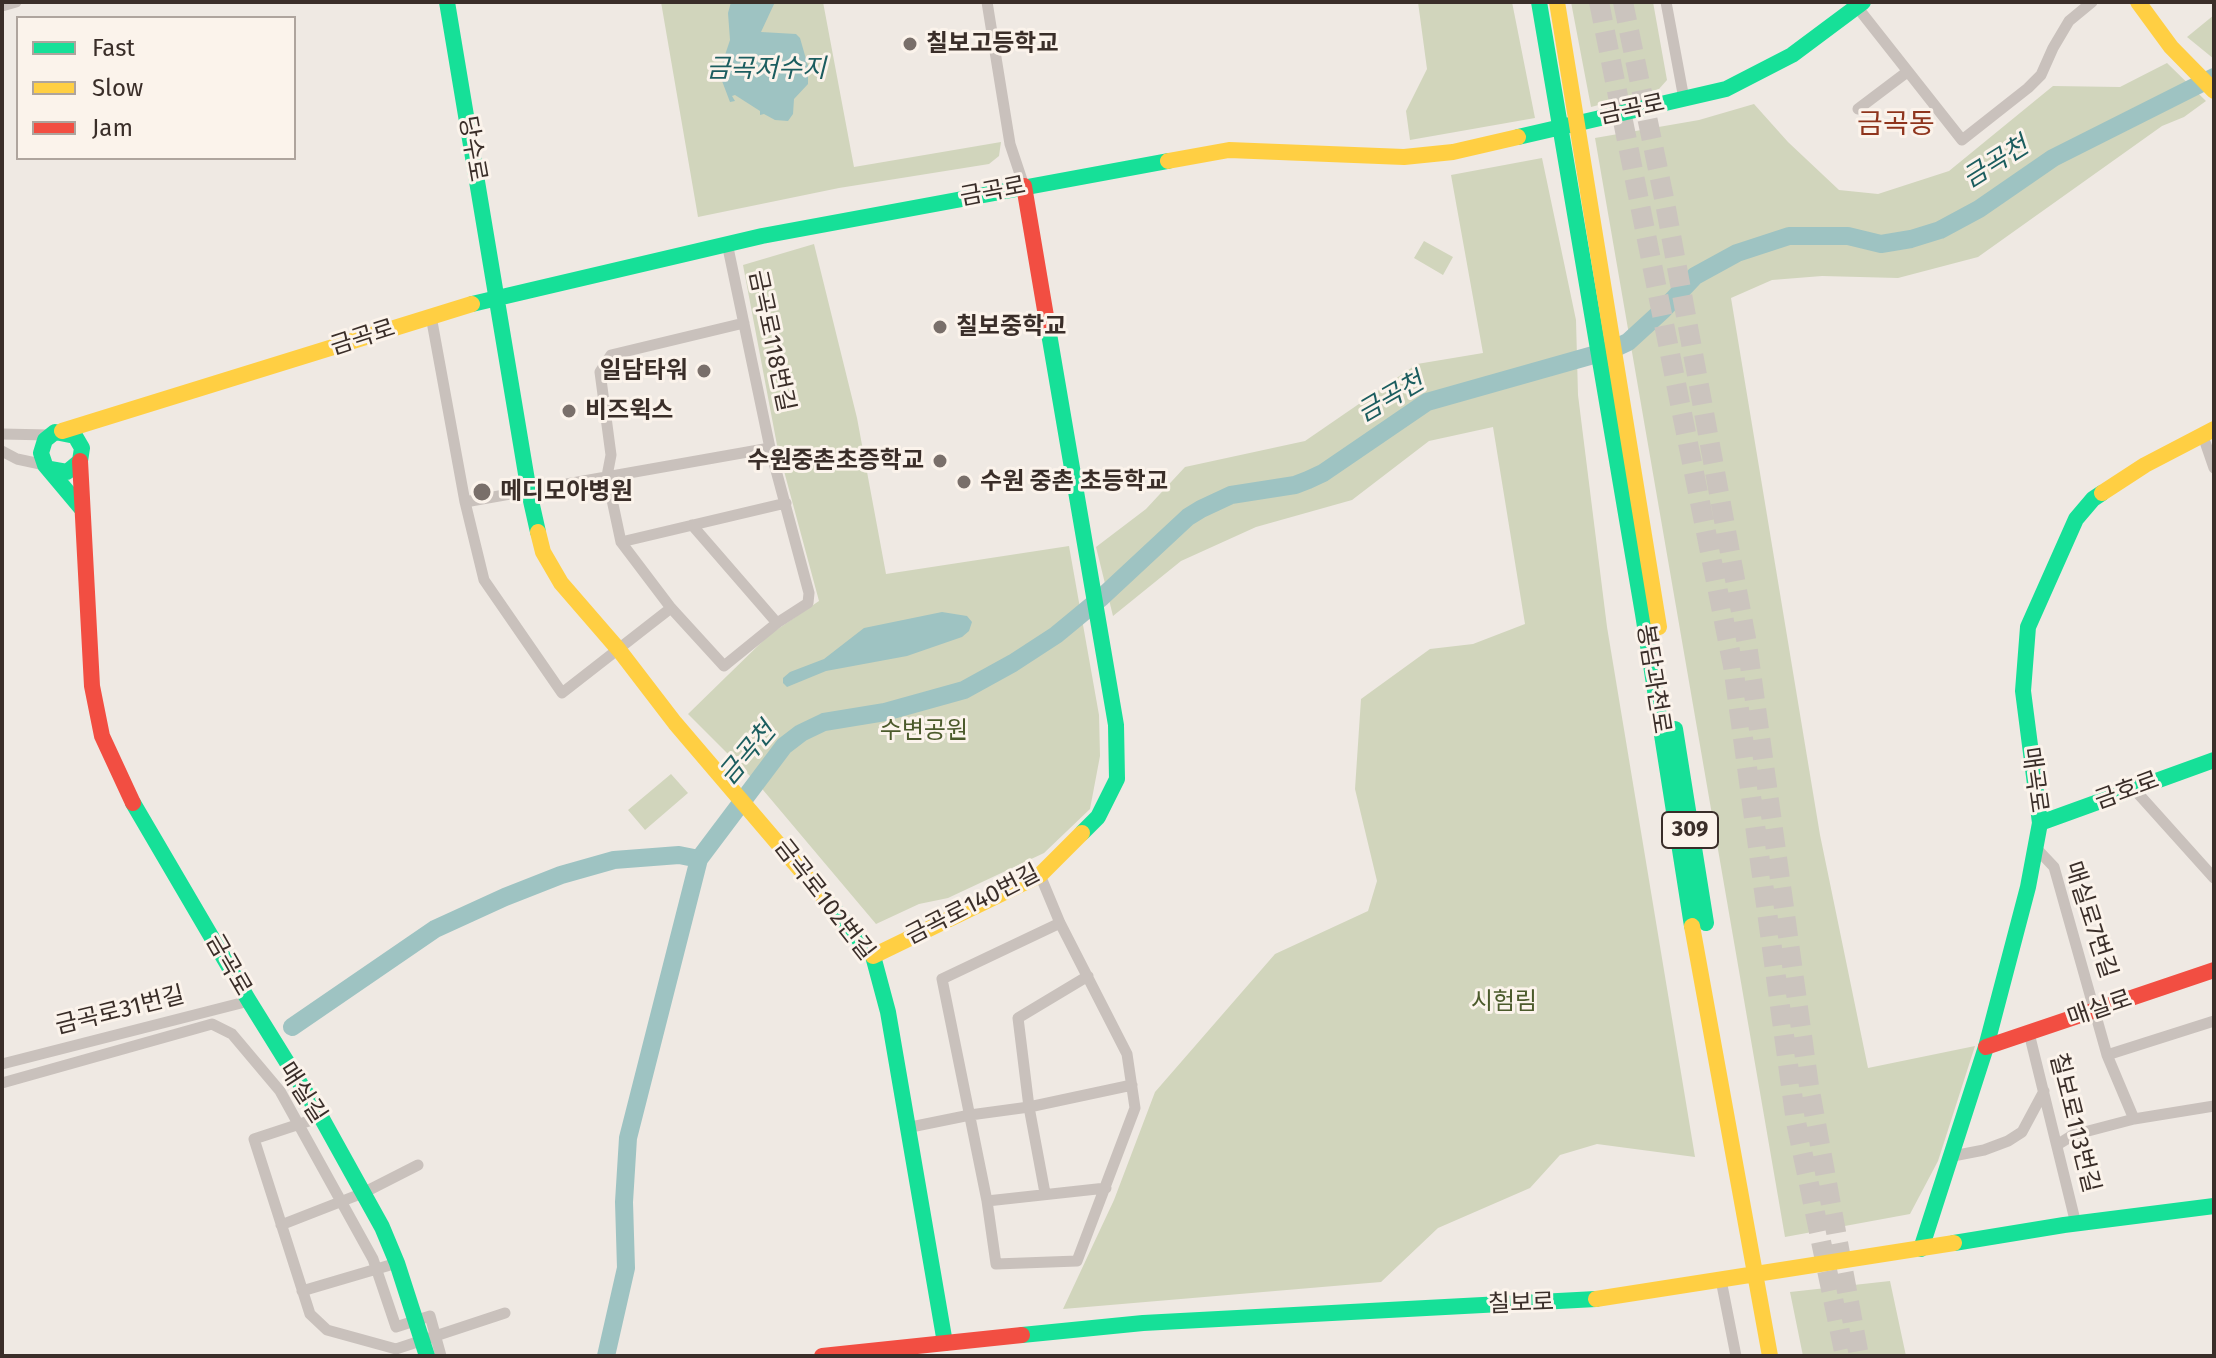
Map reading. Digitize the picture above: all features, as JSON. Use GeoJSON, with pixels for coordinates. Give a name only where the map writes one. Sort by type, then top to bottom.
{"type":"FeatureCollection","features":[{"type":"Feature","properties":{"kind":"main road","name":"당수로"},"geometry":{"type":"LineString","coordinates":[[447,2],[497,296]]}},
{"type":"Feature","properties":{"kind":"main road"},"geometry":{"type":"LineString","coordinates":[[2138,2],[2171,47],[2214,91]]}},
{"type":"Feature","properties":{"kind":"main road","name":"금곡로"},"geometry":{"type":"LineString","coordinates":[[56,433],[497,296],[727,243],[1229,150],[1404,157],[1453,152],[1684,99],[1726,89],[1792,55],[1858,4]]}},
{"type":"Feature","properties":{"kind":"main road","name":"봉담과천로"},"geometry":{"type":"LineString","coordinates":[[1558,6],[1679,852],[1770,1314],[1784,1356]]}},
{"type":"Feature","properties":{"kind":"main road","name":"봉담과천로"},"geometry":{"type":"LineString","coordinates":[[1540,8],[1617,412]]}},
{"type":"Feature","properties":{"kind":"main road","name":"금곡로140번길"},"geometry":{"type":"LineString","coordinates":[[873,956],[1040,875],[1098,817],[1117,779],[1116,725],[1024,186]]}},
{"type":"Feature","properties":{"kind":"main road","name":"금곡로102번길"},"geometry":{"type":"LineString","coordinates":[[497,296],[529,492],[543,552],[561,583],[619,650],[675,723],[873,956],[888,1012],[945,1343]]}},
{"type":"Feature","properties":{"kind":"main road","name":"금곡로"},"geometry":{"type":"LineString","coordinates":[[115,416],[81,454],[92,686],[102,736],[129,796],[321,1117],[363,1193],[397,1263],[417,1320],[429,1337],[427,1356]]}},
{"type":"Feature","properties":{"kind":"main road","name":"매곡로"},"geometry":{"type":"LineString","coordinates":[[1921,1249],[1986,1047],[2028,887],[2040,823],[2023,691],[2028,627],[2076,519],[2093,499],[2145,465],[2208,432]]}},
{"type":"Feature","properties":{"kind":"main road"},"geometry":{"type":"LineString","coordinates":[[48,467],[67,472],[81,454],[75,436],[56,433],[42,446],[41,453],[48,467],[82,509]]}},
{"type":"Feature","properties":{"kind":"main road","name":"금호로"},"geometry":{"type":"LineString","coordinates":[[2040,823],[2214,760]]}},
{"type":"Feature","properties":{"kind":"main road","name":"매실로"},"geometry":{"type":"LineString","coordinates":[[1986,1047],[2214,970]]}},
{"type":"Feature","properties":{"kind":"main road","name":"칠보로"},"geometry":{"type":"LineString","coordinates":[[822,1356],[1172,1321],[1578,1302],[2076,1224],[2214,1206]]}},
{"type":"Feature","properties":{"kind":"main road","name":"봉담과천로"},"geometry":{"type":"LineString","coordinates":[[1770,1314],[1770,1356]]}},
{"type":"Feature","properties":{"kind":"street"},"geometry":{"type":"LineString","coordinates":[[2,6],[16,2]]}},
{"type":"Feature","properties":{"kind":"street"},"geometry":{"type":"LineString","coordinates":[[987,2],[1010,144],[1024,186]]}},
{"type":"Feature","properties":{"kind":"street"},"geometry":{"type":"LineString","coordinates":[[1666,2],[1684,99]]}},
{"type":"Feature","properties":{"kind":"street"},"geometry":{"type":"LineString","coordinates":[[1858,4],[1962,140],[2041,75],[2069,21],[2092,2]]}},
{"type":"Feature","properties":{"kind":"street"},"geometry":{"type":"LineString","coordinates":[[1858,109],[1907,72]]}},
{"type":"Feature","properties":{"kind":"street","name":"금곡로118번길"},"geometry":{"type":"LineString","coordinates":[[671,608],[724,666],[777,623],[808,603],[809,593],[770,448],[727,243]]}},
{"type":"Feature","properties":{"kind":"street"},"geometry":{"type":"LineString","coordinates":[[431,316],[465,502],[484,580],[562,693],[671,608],[621,542],[607,476],[611,455],[600,372],[611,355],[744,323]]}},
{"type":"Feature","properties":{"kind":"street"},"geometry":{"type":"LineString","coordinates":[[2208,432],[2214,468]]}},
{"type":"Feature","properties":{"kind":"street"},"geometry":{"type":"LineString","coordinates":[[2,434],[56,433]]}},
{"type":"Feature","properties":{"kind":"street","name":"금곡로118번길"},"geometry":{"type":"LineString","coordinates":[[607,476],[770,448]]}},
{"type":"Feature","properties":{"kind":"street"},"geometry":{"type":"LineString","coordinates":[[2,451],[17,459],[48,467]]}},
{"type":"Feature","properties":{"kind":"street"},"geometry":{"type":"LineString","coordinates":[[465,502],[607,476]]}},
{"type":"Feature","properties":{"kind":"street"},"geometry":{"type":"LineString","coordinates":[[621,542],[786,503]]}},
{"type":"Feature","properties":{"kind":"street"},"geometry":{"type":"LineString","coordinates":[[692,525],[777,623]]}},
{"type":"Feature","properties":{"kind":"street"},"geometry":{"type":"LineString","coordinates":[[2134,789],[2214,878]]}},
{"type":"Feature","properties":{"kind":"street","name":"매실로7번길"},"geometry":{"type":"LineString","coordinates":[[2035,847],[2054,867],[2107,1055],[2134,1119]]}},
{"type":"Feature","properties":{"kind":"street"},"geometry":{"type":"LineString","coordinates":[[1040,875],[1060,923],[1127,1054],[1135,1108],[1077,1261],[996,1264],[987,1201],[942,979],[1060,923]]}},
{"type":"Feature","properties":{"kind":"street"},"geometry":{"type":"LineString","coordinates":[[1045,1193],[1029,1107],[1018,1018],[1088,976]]}},
{"type":"Feature","properties":{"kind":"street","name":"금곡로31번길"},"geometry":{"type":"LineString","coordinates":[[2,1064],[249,1001]]}},
{"type":"Feature","properties":{"kind":"street"},"geometry":{"type":"LineString","coordinates":[[2107,1055],[2214,1021]]}},
{"type":"Feature","properties":{"kind":"street","name":"매실길"},"geometry":{"type":"LineString","coordinates":[[2,1083],[212,1024],[232,1034],[280,1091],[373,1259],[396,1327],[417,1320]]}},
{"type":"Feature","properties":{"kind":"street","name":"칠보로113번길"},"geometry":{"type":"LineString","coordinates":[[2029,1033],[2076,1224]]}},
{"type":"Feature","properties":{"kind":"street"},"geometry":{"type":"LineString","coordinates":[[906,1128],[1132,1085]]}},
{"type":"Feature","properties":{"kind":"street"},"geometry":{"type":"LineString","coordinates":[[1953,1156],[1984,1150],[2022,1132],[2044,1091]]}},
{"type":"Feature","properties":{"kind":"street"},"geometry":{"type":"LineString","coordinates":[[2057,1145],[2073,1135],[2134,1119],[2214,1106]]}},
{"type":"Feature","properties":{"kind":"street"},"geometry":{"type":"LineString","coordinates":[[321,1117],[254,1139],[310,1314],[327,1330],[396,1349],[505,1313]]}},
{"type":"Feature","properties":{"kind":"street"},"geometry":{"type":"LineString","coordinates":[[281,1225],[363,1193],[418,1165]]}},
{"type":"Feature","properties":{"kind":"street"},"geometry":{"type":"LineString","coordinates":[[987,1201],[1106,1188]]}},
{"type":"Feature","properties":{"kind":"street"},"geometry":{"type":"LineString","coordinates":[[302,1291],[397,1263]]}},
{"type":"Feature","properties":{"kind":"street"},"geometry":{"type":"LineString","coordinates":[[1721,1280],[1736,1356]]}},
{"type":"Feature","properties":{"kind":"street"},"geometry":{"type":"LineString","coordinates":[[416,1356],[429,1337]]}},
{"type":"Feature","properties":{"kind":"street"},"geometry":{"type":"LineString","coordinates":[[429,1337],[441,1356]]}},
{"type":"Feature","properties":{"kind":"green space"},"geometry":{"type":"Polygon","coordinates":[[[661,2],[823,2],[854,167],[1001,142],[999,156],[989,164],[839,188],[698,217],[661,2]]]}},
{"type":"Feature","properties":{"kind":"green space"},"geometry":{"type":"Polygon","coordinates":[[[1418,2],[1512,2],[1535,118],[1410,140],[1406,111],[1427,69],[1418,2]]]}},
{"type":"Feature","properties":{"kind":"green space"},"geometry":{"type":"Polygon","coordinates":[[[1571,2],[1653,2],[1667,80],[1659,89],[1591,107],[1571,2]]]}},
{"type":"Feature","properties":{"kind":"green space"},"geometry":{"type":"Polygon","coordinates":[[[2214,15],[2214,59],[2187,37],[2214,15]]]}},
{"type":"Feature","properties":{"kind":"green space"},"geometry":{"type":"Polygon","coordinates":[[[2167,63],[2206,101],[2184,117],[2162,126],[1978,257],[1898,278],[1822,276],[1772,280],[1731,298],[1820,835],[1868,1068],[1975,1046],[1938,1161],[1910,1214],[1785,1237],[1595,138],[1699,120],[1754,104],[1788,142],[1839,190],[1878,194],[1949,171],[2053,86],[2120,87],[2167,63]]]}},
{"type":"Feature","properties":{"kind":"green space","name":"시험림"},"geometry":{"type":"Polygon","coordinates":[[[1542,158],[1576,320],[1578,395],[1607,627],[1695,1157],[1597,1144],[1560,1155],[1530,1188],[1438,1228],[1381,1282],[1063,1309],[1114,1200],[1155,1092],[1275,954],[1368,911],[1377,881],[1355,789],[1361,699],[1430,649],[1473,644],[1525,624],[1493,427],[1429,441],[1352,500],[1256,527],[1181,561],[1113,616],[1096,547],[1146,509],[1185,467],[1305,441],[1417,364],[1483,353],[1451,175],[1542,158]]]}},
{"type":"Feature","properties":{"kind":"green space"},"geometry":{"type":"Polygon","coordinates":[[[1424,241],[1453,257],[1443,275],[1414,258],[1424,241]]]}},
{"type":"Feature","properties":{"kind":"green space","name":"수변공원"},"geometry":{"type":"Polygon","coordinates":[[[814,244],[857,418],[886,574],[1069,546],[1099,715],[1100,756],[1090,809],[1044,853],[948,898],[919,904],[876,924],[758,784],[688,714],[769,635],[819,601],[777,445],[743,265],[814,244]]]}},
{"type":"Feature","properties":{"kind":"green space"},"geometry":{"type":"Polygon","coordinates":[[[671,774],[688,793],[645,830],[628,810],[671,774]]]}},
{"type":"Feature","properties":{"kind":"green space"},"geometry":{"type":"Polygon","coordinates":[[[1890,1281],[1906,1356],[1803,1356],[1790,1292],[1890,1281]]]}},
{"type":"Feature","properties":{"kind":"water","name":"금곡저수지"},"geometry":{"type":"Polygon","coordinates":[[[731,2],[775,2],[761,32],[796,34],[800,38],[808,66],[808,84],[794,99],[793,114],[788,121],[760,115],[760,111],[735,95],[732,96],[735,101],[730,102],[719,73],[730,40],[728,13],[731,2]]]}},
{"type":"Feature","properties":{"kind":"water"},"geometry":{"type":"Polygon","coordinates":[[[942,612],[967,616],[972,622],[969,631],[962,637],[907,656],[826,671],[787,687],[783,683],[783,678],[790,672],[824,659],[864,628],[942,612]]]}},
{"type":"Feature","properties":{"kind":"waterway","name":"금곡천"},"geometry":{"type":"LineString","coordinates":[[606,1356],[626,1268],[624,1202],[628,1138],[699,859],[784,746],[801,733],[824,722],[885,712],[964,690],[1056,635],[1188,517],[1201,509],[1231,495],[1295,485],[1323,473],[1427,402],[1611,350],[1628,342],[1695,276],[1737,253],[1789,236],[1848,236],[1881,244],[1940,230],[1979,209],[2053,158],[2214,77]]}},
{"type":"Feature","properties":{"kind":"waterway","name":"금곡천"},"geometry":{"type":"LineString","coordinates":[[292,1027],[435,929],[505,897],[561,875],[614,860],[679,855],[699,859]]}},
{"type":"Feature","properties":{"kind":"tunnel"},"geometry":{"type":"LineString","coordinates":[[1599,2],[1733,666],[1796,1122],[1845,1356]]}},
{"type":"Feature","properties":{"kind":"tunnel"},"geometry":{"type":"LineString","coordinates":[[1623,2],[1665,203],[1747,644],[1809,1086],[1859,1356]]}},
{"type":"Feature","properties":{"kind":"traffic: fast"},"geometry":{"type":"LineString","coordinates":[[447,2],[538,532]]}},
{"type":"Feature","properties":{"kind":"traffic: fast"},"geometry":{"type":"LineString","coordinates":[[1539,2],[1643,614],[1692,926]]}},
{"type":"Feature","properties":{"kind":"traffic: fast"},"geometry":{"type":"LineString","coordinates":[[1518,137],[1726,89],[1792,55],[1863,2]]}},
{"type":"Feature","properties":{"kind":"traffic: fast"},"geometry":{"type":"LineString","coordinates":[[472,304],[762,236],[1168,161]]}},
{"type":"Feature","properties":{"kind":"traffic: fast"},"geometry":{"type":"LineString","coordinates":[[1047,322],[1116,725],[1117,779],[1098,817],[1082,833]]}},
{"type":"Feature","properties":{"kind":"traffic: fast"},"geometry":{"type":"LineString","coordinates":[[50,469],[67,472],[80,461],[82,448],[75,436],[55,432],[45,440],[41,453],[45,465],[82,509]]}},
{"type":"Feature","properties":{"kind":"traffic: fast"},"geometry":{"type":"LineString","coordinates":[[1921,1249],[1986,1047],[2028,887],[2040,823],[2023,691],[2028,627],[2076,519],[2102,493]]}},
{"type":"Feature","properties":{"kind":"traffic: fast"},"geometry":{"type":"LineString","coordinates":[[1675,729],[1706,923]]}},
{"type":"Feature","properties":{"kind":"traffic: fast"},"geometry":{"type":"LineString","coordinates":[[2040,823],[2214,760]]}},
{"type":"Feature","properties":{"kind":"traffic: fast"},"geometry":{"type":"LineString","coordinates":[[133,803],[321,1117],[382,1227],[427,1356]]}},
{"type":"Feature","properties":{"kind":"traffic: fast"},"geometry":{"type":"LineString","coordinates":[[827,901],[873,956],[888,1012],[945,1343]]}},
{"type":"Feature","properties":{"kind":"traffic: fast"},"geometry":{"type":"LineString","coordinates":[[1954,1243],[2214,1206]]}},
{"type":"Feature","properties":{"kind":"traffic: fast"},"geometry":{"type":"LineString","coordinates":[[1022,1335],[1143,1323],[1596,1299]]}},
{"type":"Feature","properties":{"kind":"traffic: slow"},"geometry":{"type":"LineString","coordinates":[[1557,2],[1659,627]]}},
{"type":"Feature","properties":{"kind":"traffic: slow"},"geometry":{"type":"LineString","coordinates":[[2138,2],[2171,47],[2214,91]]}},
{"type":"Feature","properties":{"kind":"traffic: slow"},"geometry":{"type":"LineString","coordinates":[[1168,161],[1229,150],[1404,157],[1453,152],[1518,137]]}},
{"type":"Feature","properties":{"kind":"traffic: slow"},"geometry":{"type":"LineString","coordinates":[[62,431],[472,304]]}},
{"type":"Feature","properties":{"kind":"traffic: slow"},"geometry":{"type":"LineString","coordinates":[[2102,493],[2145,465],[2214,429]]}},
{"type":"Feature","properties":{"kind":"traffic: slow"},"geometry":{"type":"LineString","coordinates":[[538,532],[543,552],[561,583],[827,901]]}},
{"type":"Feature","properties":{"kind":"traffic: slow"},"geometry":{"type":"LineString","coordinates":[[873,956],[1040,875],[1082,833]]}},
{"type":"Feature","properties":{"kind":"traffic: slow"},"geometry":{"type":"LineString","coordinates":[[1692,926],[1770,1356]]}},
{"type":"Feature","properties":{"kind":"traffic: slow"},"geometry":{"type":"LineString","coordinates":[[1596,1299],[1954,1243]]}},
{"type":"Feature","properties":{"kind":"traffic: jam"},"geometry":{"type":"LineString","coordinates":[[1024,186],[1047,322]]}},
{"type":"Feature","properties":{"kind":"traffic: jam"},"geometry":{"type":"LineString","coordinates":[[80,461],[92,686],[102,736],[133,803]]}},
{"type":"Feature","properties":{"kind":"traffic: jam"},"geometry":{"type":"LineString","coordinates":[[1986,1047],[2214,970]]}},
{"type":"Feature","properties":{"kind":"traffic: jam"},"geometry":{"type":"LineString","coordinates":[[822,1356],[1022,1335]]}},
{"type":"Feature","properties":{"kind":"place","name":"칠보고등학교"},"geometry":{"type":"Point","coordinates":[910,44]}},
{"type":"Feature","properties":{"kind":"place","name":"칠보중학교"},"geometry":{"type":"Point","coordinates":[940,327]}},
{"type":"Feature","properties":{"kind":"place","name":"일담타워"},"geometry":{"type":"Point","coordinates":[704,371]}},
{"type":"Feature","properties":{"kind":"place","name":"비즈윅스"},"geometry":{"type":"Point","coordinates":[569,411]}},
{"type":"Feature","properties":{"kind":"place","name":"수원중촌초증학교"},"geometry":{"type":"Point","coordinates":[940,461]}},
{"type":"Feature","properties":{"kind":"place","name":"수원 중촌 초등학교"},"geometry":{"type":"Point","coordinates":[964,482]}},
{"type":"Feature","properties":{"kind":"place","name":"메디모아병원"},"geometry":{"type":"Point","coordinates":[482,492]}},
{"type":"Feature","properties":{"kind":"district","name":"금곡동"},"geometry":{"type":"Point","coordinates":[1896,125]}}]}
